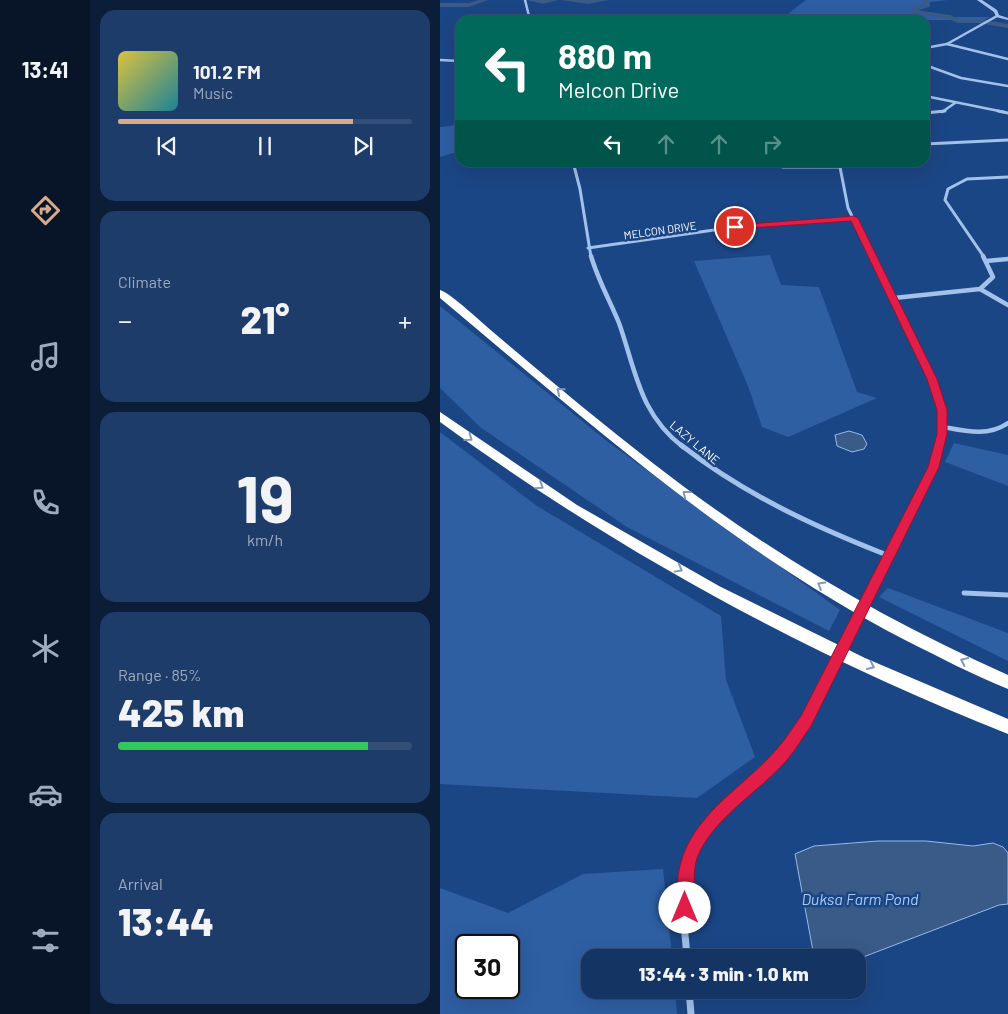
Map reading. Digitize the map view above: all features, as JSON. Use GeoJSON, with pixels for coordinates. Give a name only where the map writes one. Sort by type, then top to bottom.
{"type":"FeatureCollection","features":[{"type":"Feature","properties":{"kind":"highway"},"geometry":{"type":"LineString","coordinates":[[440,293],[657,471],[754,543],[864,610],[1008,682]]}},
{"type":"Feature","properties":{"kind":"highway"},"geometry":{"type":"LineString","coordinates":[[440,416],[552,494],[697,579],[846,655],[1008,727]]}},
{"type":"Feature","properties":{"kind":"street"},"geometry":{"type":"LineString","coordinates":[[979,0],[996,11],[997,16]]}},
{"type":"Feature","properties":{"kind":"street"},"geometry":{"type":"LineString","coordinates":[[526,1],[529,15]]}},
{"type":"Feature","properties":{"kind":"street"},"geometry":{"type":"LineString","coordinates":[[930,47],[947,44],[997,16],[1008,19]]}},
{"type":"Feature","properties":{"kind":"street"},"geometry":{"type":"LineString","coordinates":[[947,44],[1008,59]]}},
{"type":"Feature","properties":{"kind":"street"},"geometry":{"type":"LineString","coordinates":[[440,60],[455,61]]}},
{"type":"Feature","properties":{"kind":"street"},"geometry":{"type":"LineString","coordinates":[[930,68],[961,78],[1008,86]]}},
{"type":"Feature","properties":{"kind":"street"},"geometry":{"type":"LineString","coordinates":[[930,71],[935,70]]}},
{"type":"Feature","properties":{"kind":"street"},"geometry":{"type":"LineString","coordinates":[[930,97],[1008,113]]}},
{"type":"Feature","properties":{"kind":"street"},"geometry":{"type":"LineString","coordinates":[[930,113],[944,112],[955,103]]}},
{"type":"Feature","properties":{"kind":"street"},"geometry":{"type":"LineString","coordinates":[[930,144],[1008,140]]}},
{"type":"Feature","properties":{"kind":"street","name":"LAZY LANE"},"geometry":{"type":"LineString","coordinates":[[574,167],[588,248],[646,401],[656,421],[673,440],[716,473],[758,499],[802,521],[888,555]]}},
{"type":"Feature","properties":{"kind":"street"},"geometry":{"type":"LineString","coordinates":[[687,949],[684,892],[689,856],[695,843],[716,818],[781,755],[806,721],[938,456],[943,427],[942,410],[936,388],[846,202],[839,167]]}},
{"type":"Feature","properties":{"kind":"street"},"geometry":{"type":"LineString","coordinates":[[980,290],[993,277],[986,261],[945,200],[948,189],[967,179],[1008,177]]}},
{"type":"Feature","properties":{"kind":"street","name":"MELCON DRIVE"},"geometry":{"type":"LineString","coordinates":[[588,248],[735,227],[854,218]]}},
{"type":"Feature","properties":{"kind":"street"},"geometry":{"type":"LineString","coordinates":[[986,261],[1008,259]]}},
{"type":"Feature","properties":{"kind":"street"},"geometry":{"type":"LineString","coordinates":[[894,298],[980,290],[1008,305]]}},
{"type":"Feature","properties":{"kind":"street"},"geometry":{"type":"LineString","coordinates":[[943,427],[980,432],[1004,426],[1008,423]]}},
{"type":"Feature","properties":{"kind":"street"},"geometry":{"type":"LineString","coordinates":[[964,593],[1008,595]]}},
{"type":"Feature","properties":{"kind":"street"},"geometry":{"type":"LineString","coordinates":[[690,999],[691,1014]]}},
{"type":"Feature","properties":{"kind":"shaded area"},"geometry":{"type":"Polygon","coordinates":[[[806,0],[948,0],[930,2],[929,7],[918,10],[947,17],[990,17],[984,20],[930,20],[930,15],[787,15],[806,0]]]}},
{"type":"Feature","properties":{"kind":"shaded area"},"geometry":{"type":"Polygon","coordinates":[[[455,126],[455,152],[440,157],[440,127],[455,126]]]}},
{"type":"Feature","properties":{"kind":"shaded area"},"geometry":{"type":"Polygon","coordinates":[[[770,255],[781,285],[819,287],[857,392],[877,398],[788,437],[762,427],[748,386],[694,261],[770,255]]]}},
{"type":"Feature","properties":{"kind":"shaded area"},"geometry":{"type":"Polygon","coordinates":[[[440,306],[608,442],[840,610],[829,631],[627,527],[480,427],[440,388],[440,306]]]}},
{"type":"Feature","properties":{"kind":"shaded area"},"geometry":{"type":"Polygon","coordinates":[[[440,432],[537,506],[721,616],[726,680],[755,757],[697,798],[440,784],[440,432]]]}},
{"type":"Feature","properties":{"kind":"shaded area"},"geometry":{"type":"Polygon","coordinates":[[[954,443],[1008,455],[1008,486],[945,462],[954,443]]]}},
{"type":"Feature","properties":{"kind":"shaded area"},"geometry":{"type":"Polygon","coordinates":[[[888,588],[1008,633],[1008,661],[879,597],[888,588]]]}},
{"type":"Feature","properties":{"kind":"shaded area"},"geometry":{"type":"Polygon","coordinates":[[[663,869],[671,949],[581,949],[581,999],[676,999],[677,1014],[440,1014],[440,888],[508,913],[583,874],[663,869]]]}},
{"type":"Feature","properties":{"kind":"water"},"geometry":{"type":"Polygon","coordinates":[[[849,431],[862,435],[867,444],[864,449],[852,452],[837,446],[835,435],[849,431]]]}},
{"type":"Feature","properties":{"kind":"water","name":"Duksa Farm Pond"},"geometry":{"type":"Polygon","coordinates":[[[878,841],[926,841],[973,846],[993,843],[1003,847],[1008,853],[1008,904],[999,905],[866,956],[866,949],[813,949],[795,854],[814,846],[878,841]]]}},
{"type":"Feature","properties":{"kind":"waterway"},"geometry":{"type":"LineString","coordinates":[[440,5],[469,5],[485,0]]}},
{"type":"Feature","properties":{"kind":"waterway"},"geometry":{"type":"LineString","coordinates":[[530,0],[543,2],[555,0]]}},
{"type":"Feature","properties":{"kind":"waterway"},"geometry":{"type":"LineString","coordinates":[[564,0],[588,2],[605,0]]}},
{"type":"Feature","properties":{"kind":"waterway"},"geometry":{"type":"LineString","coordinates":[[925,0],[927,6],[916,7],[912,11],[950,17],[958,21],[978,21],[1008,26]]}},
{"type":"Feature","properties":{"kind":"route"},"geometry":{"type":"LineString","coordinates":[[685,908],[685,875],[689,856],[695,843],[716,818],[781,755],[806,721],[934,467],[941,443],[943,427],[942,410],[932,379],[854,218],[735,227]]}}]}
